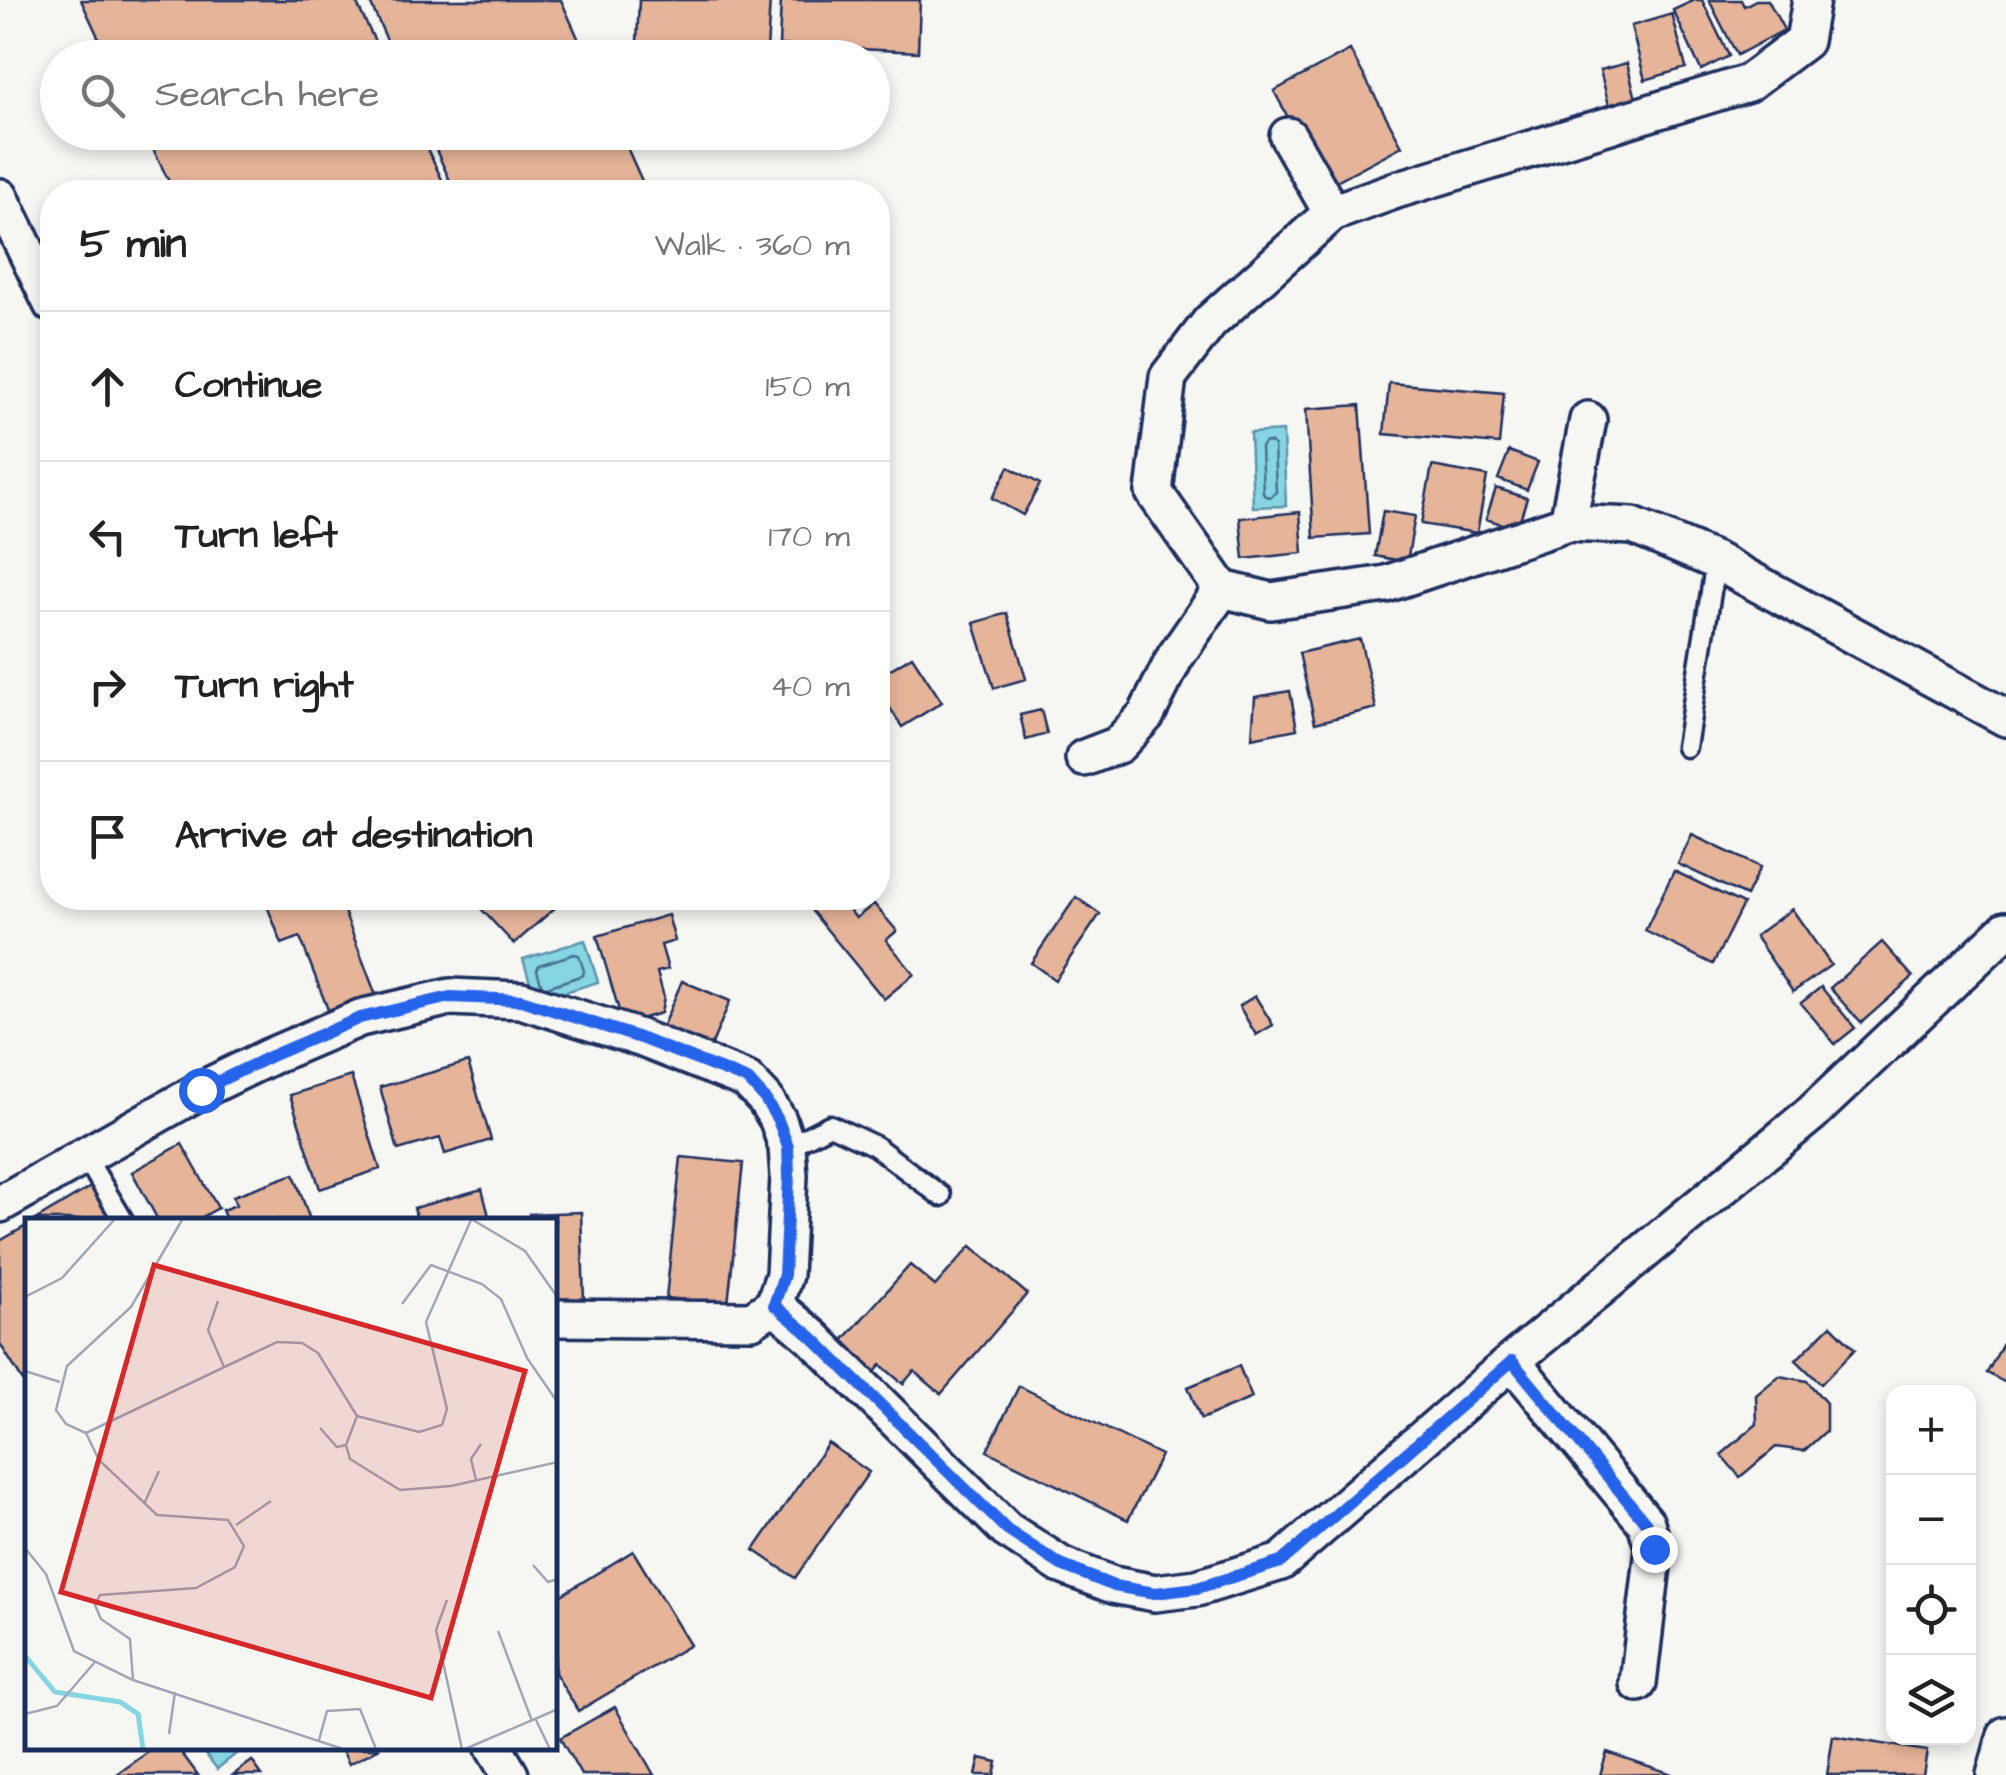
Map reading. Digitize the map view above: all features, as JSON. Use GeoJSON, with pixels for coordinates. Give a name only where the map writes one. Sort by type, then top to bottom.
{"type":"FeatureCollection","features":[{"type":"Feature","properties":{"kind":"street"},"geometry":{"type":"LineString","coordinates":[[1811,0],[1804,41],[1748,84],[1396,190],[1332,213],[1210,322],[1168,377],[1154,492],[1222,589],[1270,602],[1386,584],[1568,523],[1633,526],[1716,561],[2006,718]]}},
{"type":"Feature","properties":{"kind":"street"},"geometry":{"type":"LineString","coordinates":[[1288,136],[1332,213]]}},
{"type":"Feature","properties":{"kind":"street"},"geometry":{"type":"LineString","coordinates":[[0,197],[40,279]]}},
{"type":"Feature","properties":{"kind":"street"},"geometry":{"type":"LineString","coordinates":[[1568,523],[1588,420]]}},
{"type":"Feature","properties":{"kind":"street"},"geometry":{"type":"LineString","coordinates":[[1084,758],[1118,745],[1146,715],[1175,657],[1222,589]]}},
{"type":"Feature","properties":{"kind":"street"},"geometry":{"type":"LineString","coordinates":[[774,1305],[812,1337],[1007,1530],[1061,1565],[1114,1586],[1155,1593],[1197,1588],[1281,1562],[1512,1361],[1812,1112],[2006,930]]}},
{"type":"Feature","properties":{"kind":"street"},"geometry":{"type":"LineString","coordinates":[[0,1204],[201,1090],[271,1056],[360,1018],[450,997],[521,1000],[640,1038],[748,1080],[778,1120],[788,1147],[784,1275],[774,1305],[752,1320],[558,1318]]}},
{"type":"Feature","properties":{"kind":"street"},"geometry":{"type":"LineString","coordinates":[[1512,1361],[1646,1523],[1654,1549],[1638,1683]]}},
{"type":"Feature","properties":{"kind":"street"},"geometry":{"type":"LineString","coordinates":[[1995,1775],[2006,1735]]}},
{"type":"Feature","properties":{"kind":"street"},"geometry":{"type":"LineString","coordinates":[[495,1750],[510,1775]]}},
{"type":"Feature","properties":{"kind":"lane"},"geometry":{"type":"LineString","coordinates":[[1686,747],[1716,561]]}},
{"type":"Feature","properties":{"kind":"lane"},"geometry":{"type":"LineString","coordinates":[[788,1147],[830,1125],[875,1146],[941,1196]]}},
{"type":"Feature","properties":{"kind":"lane"},"geometry":{"type":"LineString","coordinates":[[85,1156],[122,1218]]}},
{"type":"Feature","properties":{"kind":"water"},"geometry":{"type":"Polygon","coordinates":[[[1283,431],[1286,506],[1253,507],[1250,433],[1283,431]]]}},
{"type":"Feature","properties":{"kind":"water"},"geometry":{"type":"Polygon","coordinates":[[[585,940],[598,982],[536,1001],[523,959],[585,940]]]}},
{"type":"Feature","properties":{"kind":"water"},"geometry":{"type":"Polygon","coordinates":[[[203,1750],[235,1750],[237,1753],[217,1769],[203,1750]]]}},
{"type":"Feature","properties":{"kind":"building"},"geometry":{"type":"Polygon","coordinates":[[[81,0],[355,0],[374,40],[100,40],[81,0]]]}},
{"type":"Feature","properties":{"kind":"building"},"geometry":{"type":"Polygon","coordinates":[[[369,0],[561,0],[579,40],[387,40],[369,0]]]}},
{"type":"Feature","properties":{"kind":"building"},"geometry":{"type":"Polygon","coordinates":[[[639,0],[770,0],[768,40],[637,40],[639,0]]]}},
{"type":"Feature","properties":{"kind":"building"},"geometry":{"type":"Polygon","coordinates":[[[781,0],[920,0],[918,52],[890,51],[890,40],[779,40],[781,0]]]}},
{"type":"Feature","properties":{"kind":"building"},"geometry":{"type":"Polygon","coordinates":[[[1702,0],[1729,56],[1701,70],[1673,10],[1702,0]]]}},
{"type":"Feature","properties":{"kind":"building"},"geometry":{"type":"Polygon","coordinates":[[[1709,0],[1741,0],[1744,6],[1768,0],[1784,30],[1737,55],[1709,0]]]}},
{"type":"Feature","properties":{"kind":"building"},"geometry":{"type":"Polygon","coordinates":[[[1672,14],[1686,68],[1645,80],[1631,26],[1672,14]]]}},
{"type":"Feature","properties":{"kind":"building"},"geometry":{"type":"Polygon","coordinates":[[[1350,50],[1402,146],[1325,187],[1274,91],[1350,50]]]}},
{"type":"Feature","properties":{"kind":"building"},"geometry":{"type":"Polygon","coordinates":[[[1627,63],[1636,99],[1609,105],[1600,70],[1627,63]]]}},
{"type":"Feature","properties":{"kind":"building"},"geometry":{"type":"Polygon","coordinates":[[[154,150],[428,150],[442,180],[168,180],[154,150]]]}},
{"type":"Feature","properties":{"kind":"building"},"geometry":{"type":"Polygon","coordinates":[[[436,150],[628,150],[642,180],[450,180],[436,150]]]}},
{"type":"Feature","properties":{"kind":"building"},"geometry":{"type":"Polygon","coordinates":[[[1389,383],[1504,393],[1499,444],[1384,434],[1389,383]]]}},
{"type":"Feature","properties":{"kind":"building"},"geometry":{"type":"Polygon","coordinates":[[[1360,405],[1369,534],[1314,538],[1306,409],[1360,405]]]}},
{"type":"Feature","properties":{"kind":"building"},"geometry":{"type":"Polygon","coordinates":[[[1509,451],[1538,462],[1527,490],[1498,479],[1509,451]]]}},
{"type":"Feature","properties":{"kind":"building"},"geometry":{"type":"Polygon","coordinates":[[[1432,466],[1487,476],[1477,533],[1421,524],[1432,466]]]}},
{"type":"Feature","properties":{"kind":"building"},"geometry":{"type":"Polygon","coordinates":[[[1009,467],[1040,484],[1023,515],[992,498],[1009,467]]]}},
{"type":"Feature","properties":{"kind":"building"},"geometry":{"type":"Polygon","coordinates":[[[1496,488],[1527,498],[1517,529],[1486,519],[1496,488]]]}},
{"type":"Feature","properties":{"kind":"building"},"geometry":{"type":"Polygon","coordinates":[[[1383,511],[1415,516],[1407,562],[1375,556],[1383,511]]]}},
{"type":"Feature","properties":{"kind":"building"},"geometry":{"type":"Polygon","coordinates":[[[1300,512],[1303,553],[1244,559],[1240,518],[1300,512]]]}},
{"type":"Feature","properties":{"kind":"building"},"geometry":{"type":"Polygon","coordinates":[[[1007,613],[1026,679],[994,688],[974,623],[1007,613]]]}},
{"type":"Feature","properties":{"kind":"building"},"geometry":{"type":"Polygon","coordinates":[[[1360,639],[1376,708],[1315,723],[1299,653],[1360,639]]]}},
{"type":"Feature","properties":{"kind":"building"},"geometry":{"type":"Polygon","coordinates":[[[912,656],[942,702],[902,727],[890,708],[890,670],[912,656]]]}},
{"type":"Feature","properties":{"kind":"building"},"geometry":{"type":"Polygon","coordinates":[[[1290,691],[1297,729],[1252,738],[1255,697],[1290,691]]]}},
{"type":"Feature","properties":{"kind":"building"},"geometry":{"type":"Polygon","coordinates":[[[1041,710],[1047,734],[1026,740],[1020,715],[1041,710]]]}},
{"type":"Feature","properties":{"kind":"building"},"geometry":{"type":"Polygon","coordinates":[[[1692,835],[1760,867],[1746,896],[1678,864],[1692,835]]]}},
{"type":"Feature","properties":{"kind":"building"},"geometry":{"type":"Polygon","coordinates":[[[1674,871],[1743,904],[1713,964],[1645,931],[1674,871]]]}},
{"type":"Feature","properties":{"kind":"building"},"geometry":{"type":"Polygon","coordinates":[[[1076,897],[1100,914],[1055,980],[1031,963],[1076,897]]]}},
{"type":"Feature","properties":{"kind":"building"},"geometry":{"type":"Polygon","coordinates":[[[1792,909],[1831,965],[1793,992],[1755,936],[1792,909]]]}},
{"type":"Feature","properties":{"kind":"building"},"geometry":{"type":"Polygon","coordinates":[[[269,910],[344,910],[377,998],[330,1015],[300,937],[282,944],[269,910]]]}},
{"type":"Feature","properties":{"kind":"building"},"geometry":{"type":"Polygon","coordinates":[[[482,910],[552,910],[514,944],[482,910]]]}},
{"type":"Feature","properties":{"kind":"building"},"geometry":{"type":"Polygon","coordinates":[[[811,910],[849,910],[856,918],[866,910],[879,910],[897,931],[886,940],[914,974],[884,999],[811,910]]]}},
{"type":"Feature","properties":{"kind":"building"},"geometry":{"type":"Polygon","coordinates":[[[668,915],[675,941],[661,945],[668,969],[657,972],[664,997],[661,1013],[623,1024],[597,936],[668,915]]]}},
{"type":"Feature","properties":{"kind":"building"},"geometry":{"type":"Polygon","coordinates":[[[1882,942],[1913,977],[1861,1023],[1830,988],[1882,942]]]}},
{"type":"Feature","properties":{"kind":"building"},"geometry":{"type":"Polygon","coordinates":[[[682,981],[730,1001],[706,1058],[658,1037],[682,981]]]}},
{"type":"Feature","properties":{"kind":"building"},"geometry":{"type":"Polygon","coordinates":[[[1821,987],[1855,1028],[1835,1044],[1801,1003],[1821,987]]]}},
{"type":"Feature","properties":{"kind":"building"},"geometry":{"type":"Polygon","coordinates":[[[1255,996],[1273,1025],[1256,1035],[1239,1006],[1255,996]]]}},
{"type":"Feature","properties":{"kind":"building"},"geometry":{"type":"Polygon","coordinates":[[[468,1062],[491,1140],[445,1154],[440,1138],[398,1150],[380,1087],[468,1062]]]}},
{"type":"Feature","properties":{"kind":"building"},"geometry":{"type":"Polygon","coordinates":[[[351,1076],[380,1169],[320,1189],[290,1095],[351,1076]]]}},
{"type":"Feature","properties":{"kind":"building"},"geometry":{"type":"Polygon","coordinates":[[[182,1144],[218,1208],[200,1218],[157,1218],[132,1172],[182,1144]]]}},
{"type":"Feature","properties":{"kind":"building"},"geometry":{"type":"Polygon","coordinates":[[[681,1157],[743,1163],[728,1304],[666,1298],[681,1157]]]}},
{"type":"Feature","properties":{"kind":"building"},"geometry":{"type":"Polygon","coordinates":[[[294,1174],[309,1218],[225,1218],[222,1210],[236,1205],[233,1196],[294,1174]]]}},
{"type":"Feature","properties":{"kind":"building"},"geometry":{"type":"Polygon","coordinates":[[[94,1185],[114,1218],[38,1218],[94,1185]]]}},
{"type":"Feature","properties":{"kind":"building"},"geometry":{"type":"Polygon","coordinates":[[[482,1189],[489,1218],[416,1218],[414,1208],[482,1189]]]}},
{"type":"Feature","properties":{"kind":"building"},"geometry":{"type":"Polygon","coordinates":[[[581,1212],[584,1301],[558,1302],[558,1218],[529,1218],[529,1214],[581,1212]]]}},
{"type":"Feature","properties":{"kind":"building"},"geometry":{"type":"Polygon","coordinates":[[[25,1227],[25,1384],[0,1344],[0,1241],[25,1227]]]}},
{"type":"Feature","properties":{"kind":"building"},"geometry":{"type":"Polygon","coordinates":[[[971,1246],[1027,1294],[941,1394],[914,1371],[903,1384],[881,1365],[873,1374],[839,1345],[910,1265],[935,1286],[971,1246]]]}},
{"type":"Feature","properties":{"kind":"building"},"geometry":{"type":"Polygon","coordinates":[[[1831,1325],[1855,1349],[1821,1384],[1796,1360],[1831,1325]]]}},
{"type":"Feature","properties":{"kind":"building"},"geometry":{"type":"Polygon","coordinates":[[[2006,1338],[2006,1383],[1987,1373],[2006,1338]]]}},
{"type":"Feature","properties":{"kind":"building"},"geometry":{"type":"Polygon","coordinates":[[[1239,1366],[1252,1398],[1201,1419],[1188,1387],[1239,1366]]]}},
{"type":"Feature","properties":{"kind":"building"},"geometry":{"type":"Polygon","coordinates":[[[1779,1376],[1807,1381],[1826,1403],[1826,1431],[1804,1451],[1776,1447],[1740,1477],[1721,1455],[1757,1424],[1756,1395],[1779,1376]]]}},
{"type":"Feature","properties":{"kind":"building"},"geometry":{"type":"Polygon","coordinates":[[[1019,1386],[1161,1455],[1128,1520],[987,1451],[1019,1386]]]}},
{"type":"Feature","properties":{"kind":"building"},"geometry":{"type":"Polygon","coordinates":[[[828,1443],[869,1472],[795,1578],[754,1550],[828,1443]]]}},
{"type":"Feature","properties":{"kind":"building"},"geometry":{"type":"Polygon","coordinates":[[[633,1551],[690,1645],[578,1711],[558,1678],[558,1597],[633,1551]]]}},
{"type":"Feature","properties":{"kind":"building"},"geometry":{"type":"Polygon","coordinates":[[[615,1707],[654,1775],[581,1775],[560,1738],[615,1707]]]}},
{"type":"Feature","properties":{"kind":"building"},"geometry":{"type":"Polygon","coordinates":[[[1833,1736],[1927,1751],[1923,1775],[1827,1775],[1833,1736]]]}},
{"type":"Feature","properties":{"kind":"building"},"geometry":{"type":"Polygon","coordinates":[[[151,1750],[179,1750],[198,1775],[116,1775],[151,1750]]]}},
{"type":"Feature","properties":{"kind":"building"},"geometry":{"type":"Polygon","coordinates":[[[342,1750],[376,1750],[349,1764],[342,1750]]]}},
{"type":"Feature","properties":{"kind":"building"},"geometry":{"type":"Polygon","coordinates":[[[1607,1752],[1672,1774],[1600,1775],[1607,1752]]]}},
{"type":"Feature","properties":{"kind":"building"},"geometry":{"type":"Polygon","coordinates":[[[980,1758],[997,1762],[994,1775],[976,1775],[980,1758]]]}},
{"type":"Feature","properties":{"kind":"building"},"geometry":{"type":"Polygon","coordinates":[[[252,1761],[262,1775],[233,1775],[252,1761]]]}},
{"type":"Feature","properties":{"kind":"route"},"geometry":{"type":"LineString","coordinates":[[201,1090],[360,1018],[450,997],[521,1000],[640,1038],[748,1080],[778,1120],[788,1147],[784,1275],[774,1305],[812,1337],[1007,1530],[1061,1565],[1114,1586],[1155,1593],[1197,1588],[1281,1562],[1512,1361],[1646,1523],[1654,1549]]}}]}
